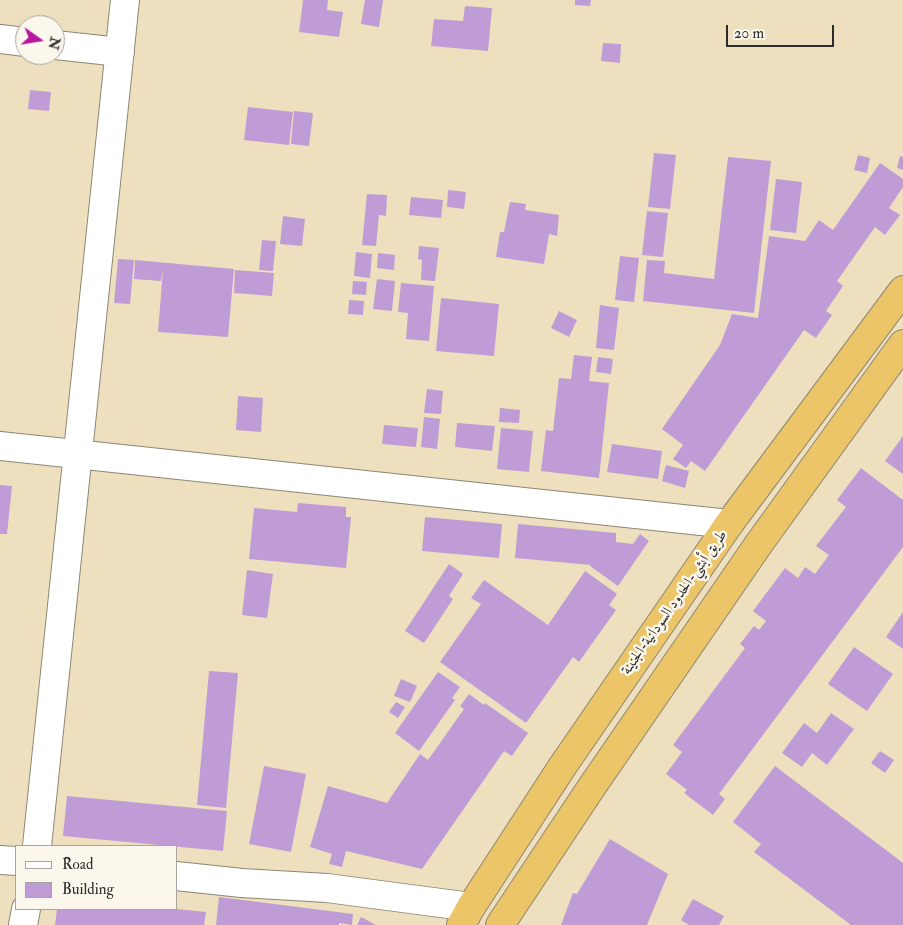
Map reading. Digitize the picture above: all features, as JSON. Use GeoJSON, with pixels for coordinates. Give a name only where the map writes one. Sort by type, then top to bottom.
{"type":"FeatureCollection","features":[{"type":"Feature","properties":{"kind":"highway","name":"طريق أبشي-الحدود السودانية-الجنينة"},"geometry":{"type":"LineString","coordinates":[[466,916],[562,767],[729,524],[903,290]]}},
{"type":"Feature","properties":{"kind":"highway"},"geometry":{"type":"LineString","coordinates":[[500,925],[591,788],[758,545],[903,344]]}},
{"type":"Feature","properties":{"kind":"highway"},"geometry":{"type":"LineString","coordinates":[[562,767],[591,788]]}},
{"type":"Feature","properties":{"kind":"street"},"geometry":{"type":"LineString","coordinates":[[37,845],[125,0]]}},
{"type":"Feature","properties":{"kind":"street"},"geometry":{"type":"LineString","coordinates":[[0,39],[15,41]]}},
{"type":"Feature","properties":{"kind":"street"},"geometry":{"type":"LineString","coordinates":[[65,46],[120,52]]}},
{"type":"Feature","properties":{"kind":"street"},"geometry":{"type":"LineString","coordinates":[[0,446],[729,524]]}},
{"type":"Feature","properties":{"kind":"street"},"geometry":{"type":"LineString","coordinates":[[0,860],[15,861]]}},
{"type":"Feature","properties":{"kind":"street"},"geometry":{"type":"LineString","coordinates":[[178,876],[242,883],[327,888],[466,916]]}},
{"type":"Feature","properties":{"kind":"street"},"geometry":{"type":"LineString","coordinates":[[23,925],[26,910]]}},
{"type":"Feature","properties":{"kind":"building"},"geometry":{"type":"Polygon","coordinates":[[[303,0],[328,0],[327,10],[343,12],[339,37],[299,32],[303,0]]]}},
{"type":"Feature","properties":{"kind":"building"},"geometry":{"type":"Polygon","coordinates":[[[365,0],[383,0],[379,27],[361,24],[365,0]]]}},
{"type":"Feature","properties":{"kind":"building"},"geometry":{"type":"Polygon","coordinates":[[[575,0],[591,0],[590,6],[575,5],[575,0]]]}},
{"type":"Feature","properties":{"kind":"building"},"geometry":{"type":"Polygon","coordinates":[[[465,6],[492,8],[488,51],[431,46],[434,19],[463,21],[465,6]]]}},
{"type":"Feature","properties":{"kind":"building"},"geometry":{"type":"Polygon","coordinates":[[[603,43],[621,44],[620,63],[601,61],[603,43]]]}},
{"type":"Feature","properties":{"kind":"building"},"geometry":{"type":"Polygon","coordinates":[[[30,90],[51,92],[49,111],[28,109],[30,90]]]}},
{"type":"Feature","properties":{"kind":"building"},"geometry":{"type":"Polygon","coordinates":[[[248,107],[293,112],[289,145],[244,140],[248,107]]]}},
{"type":"Feature","properties":{"kind":"building"},"geometry":{"type":"Polygon","coordinates":[[[294,111],[313,113],[309,146],[291,144],[294,111]]]}},
{"type":"Feature","properties":{"kind":"building"},"geometry":{"type":"Polygon","coordinates":[[[654,153],[676,155],[670,209],[648,207],[654,153]]]}},
{"type":"Feature","properties":{"kind":"building"},"geometry":{"type":"Polygon","coordinates":[[[858,155],[870,158],[867,173],[854,170],[858,155]]]}},
{"type":"Feature","properties":{"kind":"building"},"geometry":{"type":"Polygon","coordinates":[[[900,156],[903,157],[903,170],[897,168],[900,156]]]}},
{"type":"Feature","properties":{"kind":"building"},"geometry":{"type":"Polygon","coordinates":[[[728,157],[771,161],[754,313],[643,301],[647,260],[665,261],[664,273],[714,279],[728,157]]]}},
{"type":"Feature","properties":{"kind":"building"},"geometry":{"type":"Polygon","coordinates":[[[880,163],[903,179],[903,187],[889,208],[900,215],[885,235],[875,227],[837,281],[843,286],[826,311],[832,315],[816,338],[804,330],[705,471],[691,461],[686,468],[673,459],[683,445],[662,429],[720,345],[732,314],[758,318],[769,236],[805,241],[819,220],[833,230],[880,163]]]}},
{"type":"Feature","properties":{"kind":"building"},"geometry":{"type":"Polygon","coordinates":[[[776,179],[802,182],[796,233],[770,230],[776,179]]]}},
{"type":"Feature","properties":{"kind":"building"},"geometry":{"type":"Polygon","coordinates":[[[448,190],[466,192],[464,209],[447,207],[448,190]]]}},
{"type":"Feature","properties":{"kind":"building"},"geometry":{"type":"Polygon","coordinates":[[[367,194],[387,195],[386,216],[379,215],[376,246],[362,245],[367,194]]]}},
{"type":"Feature","properties":{"kind":"building"},"geometry":{"type":"Polygon","coordinates":[[[411,197],[443,200],[441,218],[409,215],[411,197]]]}},
{"type":"Feature","properties":{"kind":"building"},"geometry":{"type":"Polygon","coordinates":[[[510,202],[526,204],[525,210],[559,215],[557,236],[549,234],[544,264],[496,257],[500,232],[504,232],[510,202]]]}},
{"type":"Feature","properties":{"kind":"building"},"geometry":{"type":"Polygon","coordinates":[[[647,211],[668,213],[663,257],[642,255],[647,211]]]}},
{"type":"Feature","properties":{"kind":"building"},"geometry":{"type":"Polygon","coordinates":[[[283,216],[305,219],[302,246],[280,244],[283,216]]]}},
{"type":"Feature","properties":{"kind":"building"},"geometry":{"type":"Polygon","coordinates":[[[262,240],[276,241],[273,271],[259,270],[262,240]]]}},
{"type":"Feature","properties":{"kind":"building"},"geometry":{"type":"Polygon","coordinates":[[[419,246],[439,248],[435,281],[421,280],[422,260],[418,259],[419,246]]]}},
{"type":"Feature","properties":{"kind":"building"},"geometry":{"type":"Polygon","coordinates":[[[356,252],[372,254],[370,278],[354,276],[356,252]]]}},
{"type":"Feature","properties":{"kind":"building"},"geometry":{"type":"Polygon","coordinates":[[[378,253],[395,255],[394,270],[377,268],[378,253]]]}},
{"type":"Feature","properties":{"kind":"building"},"geometry":{"type":"Polygon","coordinates":[[[620,256],[639,258],[634,302],[615,300],[620,256]]]}},
{"type":"Feature","properties":{"kind":"building"},"geometry":{"type":"Polygon","coordinates":[[[118,259],[134,260],[130,304],[114,303],[118,259]]]}},
{"type":"Feature","properties":{"kind":"building"},"geometry":{"type":"Polygon","coordinates":[[[135,260],[234,269],[228,337],[158,332],[163,269],[161,281],[134,279],[135,260]]]}},
{"type":"Feature","properties":{"kind":"building"},"geometry":{"type":"Polygon","coordinates":[[[235,270],[274,273],[272,296],[234,293],[235,270]]]}},
{"type":"Feature","properties":{"kind":"building"},"geometry":{"type":"Polygon","coordinates":[[[377,279],[395,281],[392,311],[373,309],[377,279]]]}},
{"type":"Feature","properties":{"kind":"building"},"geometry":{"type":"Polygon","coordinates":[[[353,281],[367,282],[366,295],[352,294],[353,281]]]}},
{"type":"Feature","properties":{"kind":"building"},"geometry":{"type":"Polygon","coordinates":[[[401,283],[434,286],[429,341],[406,339],[408,313],[398,312],[401,283]]]}},
{"type":"Feature","properties":{"kind":"building"},"geometry":{"type":"Polygon","coordinates":[[[441,298],[499,304],[494,356],[436,351],[441,298]]]}},
{"type":"Feature","properties":{"kind":"building"},"geometry":{"type":"Polygon","coordinates":[[[349,300],[364,301],[363,315],[348,314],[349,300]]]}},
{"type":"Feature","properties":{"kind":"building"},"geometry":{"type":"Polygon","coordinates":[[[600,305],[619,308],[614,350],[596,348],[600,305]]]}},
{"type":"Feature","properties":{"kind":"building"},"geometry":{"type":"Polygon","coordinates":[[[559,311],[577,320],[569,337],[551,328],[559,311]]]}},
{"type":"Feature","properties":{"kind":"building"},"geometry":{"type":"Polygon","coordinates":[[[574,355],[592,357],[589,381],[609,383],[599,478],[541,471],[546,430],[553,431],[559,378],[571,379],[574,355]]]}},
{"type":"Feature","properties":{"kind":"building"},"geometry":{"type":"Polygon","coordinates":[[[598,357],[613,359],[611,374],[596,372],[598,357]]]}},
{"type":"Feature","properties":{"kind":"building"},"geometry":{"type":"Polygon","coordinates":[[[427,389],[443,391],[441,414],[424,413],[427,389]]]}},
{"type":"Feature","properties":{"kind":"building"},"geometry":{"type":"Polygon","coordinates":[[[238,396],[263,398],[261,432],[236,430],[238,396]]]}},
{"type":"Feature","properties":{"kind":"building"},"geometry":{"type":"Polygon","coordinates":[[[500,408],[520,410],[519,423],[499,422],[500,408]]]}},
{"type":"Feature","properties":{"kind":"building"},"geometry":{"type":"Polygon","coordinates":[[[424,417],[440,419],[437,449],[421,447],[424,417]]]}},
{"type":"Feature","properties":{"kind":"building"},"geometry":{"type":"Polygon","coordinates":[[[457,423],[495,426],[492,451],[455,447],[457,423]]]}},
{"type":"Feature","properties":{"kind":"building"},"geometry":{"type":"Polygon","coordinates":[[[384,425],[418,428],[416,447],[382,444],[384,425]]]}},
{"type":"Feature","properties":{"kind":"building"},"geometry":{"type":"Polygon","coordinates":[[[501,428],[533,431],[529,472],[497,469],[501,428]]]}},
{"type":"Feature","properties":{"kind":"building"},"geometry":{"type":"Polygon","coordinates":[[[903,436],[903,474],[885,461],[903,436]]]}},
{"type":"Feature","properties":{"kind":"building"},"geometry":{"type":"Polygon","coordinates":[[[612,444],[662,451],[658,479],[607,472],[612,444]]]}},
{"type":"Feature","properties":{"kind":"building"},"geometry":{"type":"Polygon","coordinates":[[[666,465],[689,471],[685,488],[662,481],[666,465]]]}},
{"type":"Feature","properties":{"kind":"building"},"geometry":{"type":"Polygon","coordinates":[[[861,468],[903,500],[903,547],[719,794],[725,799],[713,815],[684,793],[687,790],[666,774],[682,752],[673,745],[745,648],[740,644],[754,626],[759,630],[766,621],[753,611],[785,568],[798,578],[805,567],[815,574],[829,555],[816,546],[846,507],[837,500],[861,468]]]}},
{"type":"Feature","properties":{"kind":"building"},"geometry":{"type":"Polygon","coordinates":[[[0,485],[12,486],[7,534],[0,534],[0,485]]]}},
{"type":"Feature","properties":{"kind":"building"},"geometry":{"type":"Polygon","coordinates":[[[298,503],[346,507],[346,517],[351,517],[346,568],[249,559],[254,508],[297,512],[298,503]]]}},
{"type":"Feature","properties":{"kind":"building"},"geometry":{"type":"Polygon","coordinates":[[[425,517],[502,524],[499,558],[422,551],[425,517]]]}},
{"type":"Feature","properties":{"kind":"building"},"geometry":{"type":"Polygon","coordinates":[[[518,524],[616,533],[616,542],[633,544],[640,534],[649,541],[618,586],[591,565],[515,558],[518,524]]]}},
{"type":"Feature","properties":{"kind":"building"},"geometry":{"type":"Polygon","coordinates":[[[449,564],[463,574],[449,596],[453,599],[424,643],[405,631],[449,564]]]}},
{"type":"Feature","properties":{"kind":"building"},"geometry":{"type":"Polygon","coordinates":[[[247,570],[273,574],[267,618],[242,615],[247,570]]]}},
{"type":"Feature","properties":{"kind":"building"},"geometry":{"type":"Polygon","coordinates":[[[585,571],[617,594],[609,605],[616,610],[579,662],[573,657],[526,723],[440,662],[481,604],[471,598],[484,580],[548,625],[585,571]]]}},
{"type":"Feature","properties":{"kind":"building"},"geometry":{"type":"Polygon","coordinates":[[[903,612],[903,649],[886,637],[903,612]]]}},
{"type":"Feature","properties":{"kind":"building"},"geometry":{"type":"Polygon","coordinates":[[[854,647],[893,674],[867,711],[828,684],[854,647]]]}},
{"type":"Feature","properties":{"kind":"building"},"geometry":{"type":"Polygon","coordinates":[[[209,671],[238,673],[226,808],[197,805],[209,671]]]}},
{"type":"Feature","properties":{"kind":"building"},"geometry":{"type":"Polygon","coordinates":[[[438,672],[460,687],[452,698],[455,700],[419,751],[395,733],[438,672]]]}},
{"type":"Feature","properties":{"kind":"building"},"geometry":{"type":"Polygon","coordinates":[[[401,679],[417,686],[410,702],[394,696],[401,679]]]}},
{"type":"Feature","properties":{"kind":"building"},"geometry":{"type":"Polygon","coordinates":[[[469,694],[528,733],[512,756],[504,751],[422,869],[346,851],[342,867],[329,864],[332,854],[310,847],[328,786],[387,803],[420,754],[428,760],[464,709],[460,706],[469,694]]]}},
{"type":"Feature","properties":{"kind":"building"},"geometry":{"type":"Polygon","coordinates":[[[396,702],[405,707],[398,718],[389,712],[396,702]]]}},
{"type":"Feature","properties":{"kind":"building"},"geometry":{"type":"Polygon","coordinates":[[[831,713],[854,729],[827,765],[812,753],[802,767],[782,753],[804,723],[817,733],[831,713]]]}},
{"type":"Feature","properties":{"kind":"building"},"geometry":{"type":"Polygon","coordinates":[[[880,751],[894,760],[885,773],[871,763],[880,751]]]}},
{"type":"Feature","properties":{"kind":"building"},"geometry":{"type":"Polygon","coordinates":[[[264,766],[306,774],[291,852],[249,844],[264,766]]]}},
{"type":"Feature","properties":{"kind":"building"},"geometry":{"type":"Polygon","coordinates":[[[775,766],[903,863],[903,925],[851,925],[754,852],[761,844],[733,822],[775,766]]]}},
{"type":"Feature","properties":{"kind":"building"},"geometry":{"type":"Polygon","coordinates":[[[67,796],[227,811],[223,851],[178,847],[178,845],[63,836],[67,796]]]}},
{"type":"Feature","properties":{"kind":"building"},"geometry":{"type":"Polygon","coordinates":[[[610,839],[668,874],[647,925],[561,925],[573,893],[577,894],[610,839]]]}},
{"type":"Feature","properties":{"kind":"building"},"geometry":{"type":"Polygon","coordinates":[[[219,897],[353,914],[352,925],[339,923],[339,925],[216,925],[219,897]]]}},
{"type":"Feature","properties":{"kind":"building"},"geometry":{"type":"Polygon","coordinates":[[[693,899],[724,916],[719,925],[689,925],[681,920],[693,899]]]}},
{"type":"Feature","properties":{"kind":"building"},"geometry":{"type":"Polygon","coordinates":[[[178,909],[206,912],[204,925],[55,925],[57,910],[178,909]]]}},
{"type":"Feature","properties":{"kind":"building"},"geometry":{"type":"Polygon","coordinates":[[[361,917],[376,925],[357,925],[361,917]]]}}]}
